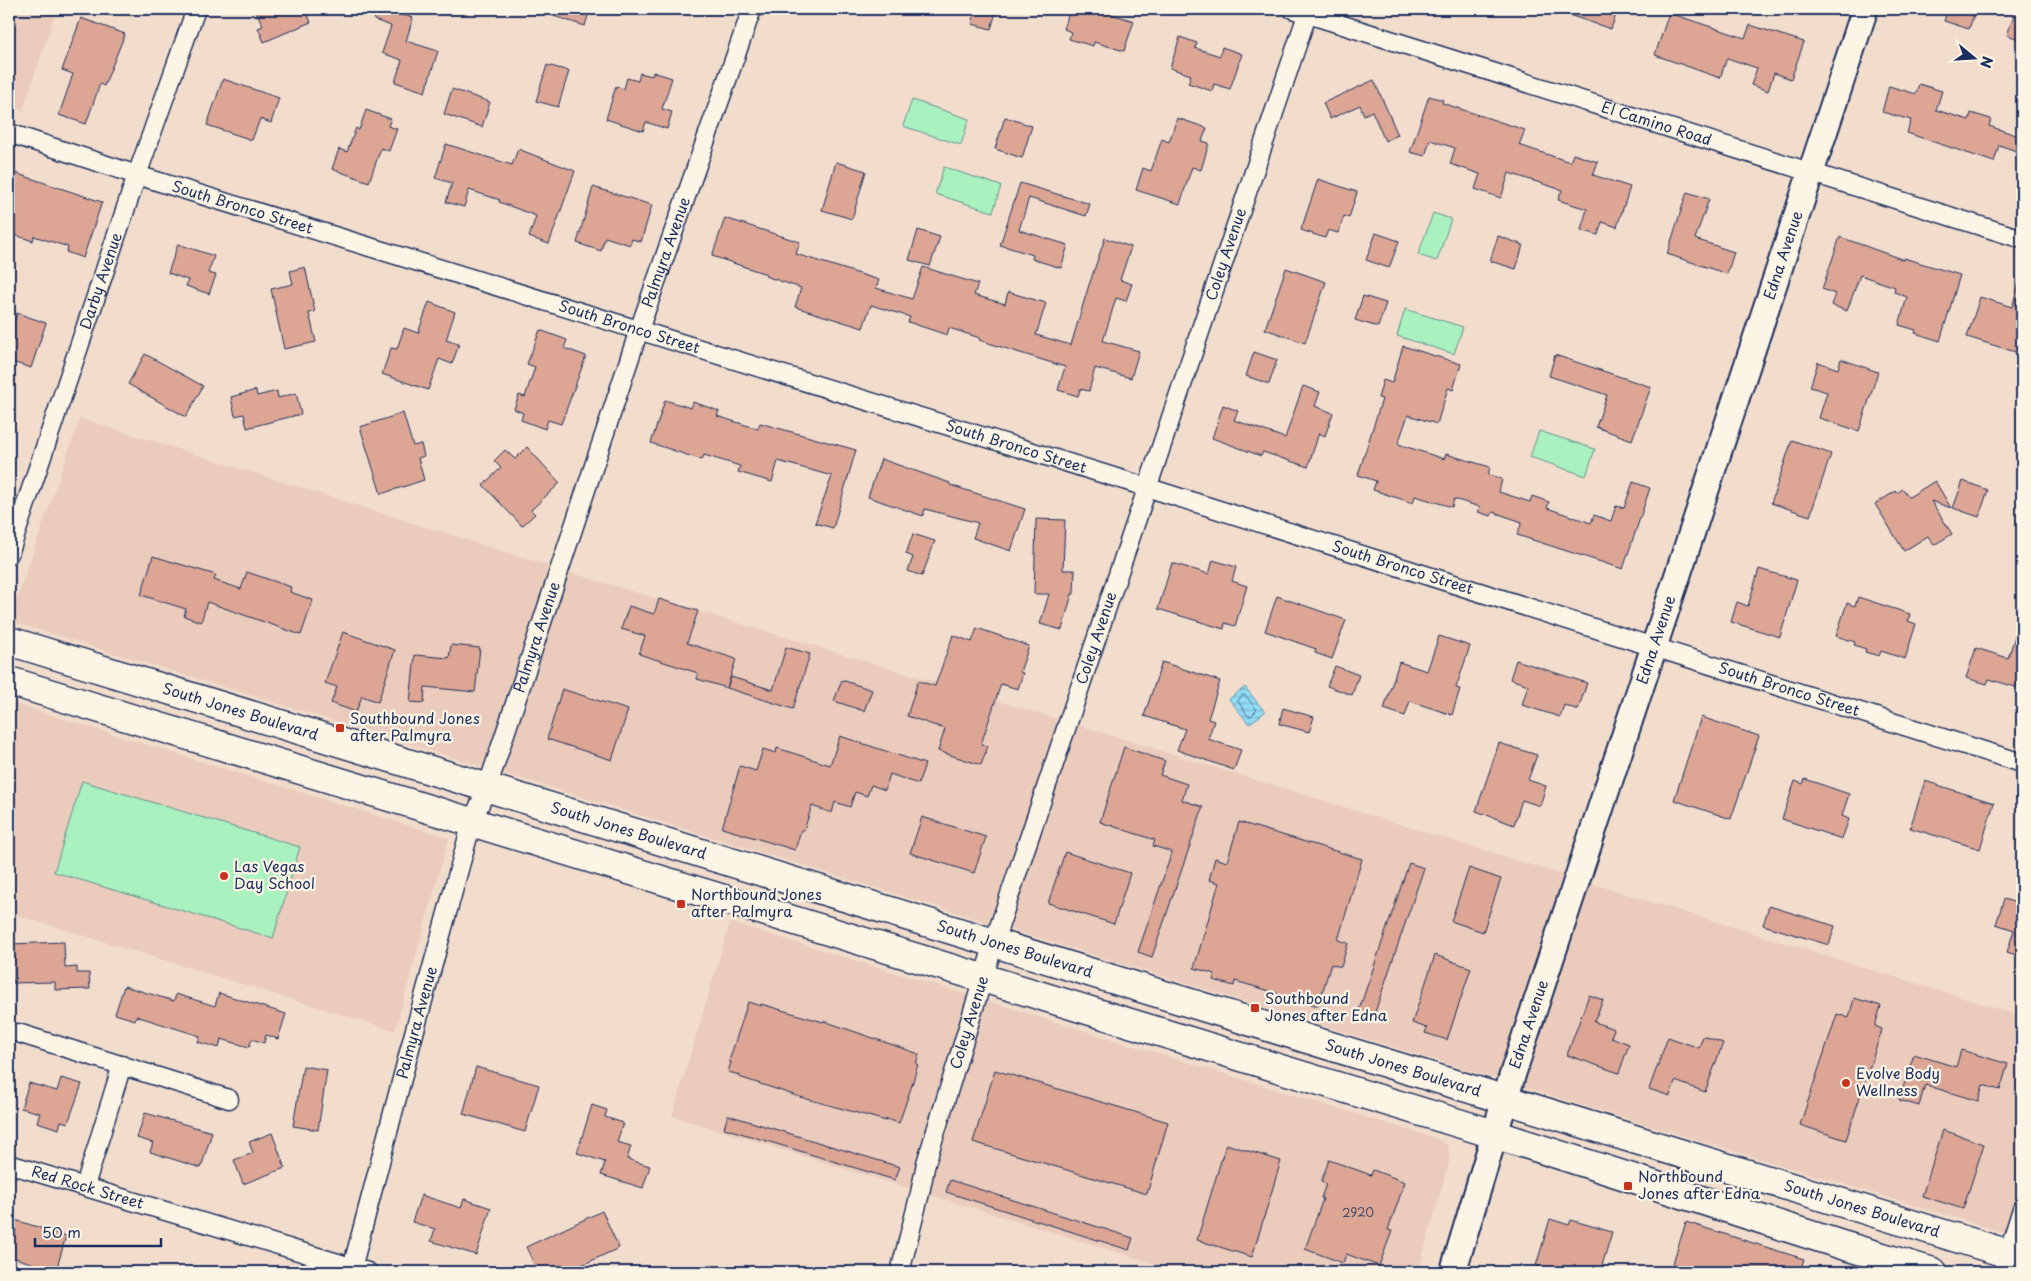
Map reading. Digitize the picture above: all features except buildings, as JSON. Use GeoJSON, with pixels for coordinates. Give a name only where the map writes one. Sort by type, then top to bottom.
{"type":"FeatureCollection","features":[{"type":"Feature","properties":{"kind":"main road","name":"South Jones Boulevard"},"geometry":{"type":"LineString","coordinates":[[9,641],[1504,1100],[2011,1261]]}},
{"type":"Feature","properties":{"kind":"main road"},"geometry":{"type":"LineString","coordinates":[[9,681],[1494,1134],[1842,1245],[1933,1272]]}},
{"type":"Feature","properties":{"kind":"street","name":"Darby Avenue"},"geometry":{"type":"LineString","coordinates":[[9,554],[137,175],[196,9]]}},
{"type":"Feature","properties":{"kind":"street","name":"Palmyra Avenue"},"geometry":{"type":"LineString","coordinates":[[358,1270],[472,822],[487,788],[639,330],[752,9]]}},
{"type":"Feature","properties":{"kind":"street","name":"Edna Avenue"},"geometry":{"type":"LineString","coordinates":[[1453,1272],[1504,1100],[1865,9]]}},
{"type":"Feature","properties":{"kind":"street","name":"El Camino Road"},"geometry":{"type":"LineString","coordinates":[[1303,10],[2022,239]]}},
{"type":"Feature","properties":{"kind":"street","name":"Coley Avenue"},"geometry":{"type":"LineString","coordinates":[[900,1272],[926,1163],[982,978],[1303,10]]}},
{"type":"Feature","properties":{"kind":"street","name":"South Bronco Street"},"geometry":{"type":"LineString","coordinates":[[9,133],[137,175],[1146,487],[1652,648],[2022,763]]}},
{"type":"Feature","properties":{"kind":"street"},"geometry":{"type":"LineString","coordinates":[[18,1033],[229,1099]]}},
{"type":"Feature","properties":{"kind":"street"},"geometry":{"type":"LineString","coordinates":[[85,1186],[122,1065]]}},
{"type":"Feature","properties":{"kind":"street","name":"Red Rock Street"},"geometry":{"type":"LineString","coordinates":[[9,1164],[358,1270]]}},
{"type":"Feature","properties":{"kind":"street"},"geometry":{"type":"LineString","coordinates":[[2011,1261],[2022,1209]]}},
{"type":"Feature","properties":{"kind":"shaded area"},"geometry":{"type":"Polygon","coordinates":[[[9,9],[57,9],[23,110],[9,106],[9,9]]]}},
{"type":"Feature","properties":{"kind":"shaded area"},"geometry":{"type":"Polygon","coordinates":[[[80,418],[585,577],[1091,729],[2022,1016],[2022,1238],[1555,1097],[9,621],[80,418]]]}},
{"type":"Feature","properties":{"kind":"shaded area","name":"Las Vegas Day School"},"geometry":{"type":"Polygon","coordinates":[[[9,702],[449,838],[395,1031],[9,913],[9,702]]]}},
{"type":"Feature","properties":{"kind":"shaded area"},"geometry":{"type":"Polygon","coordinates":[[[730,922],[1438,1139],[1448,1146],[1450,1159],[1418,1272],[1182,1272],[672,1116],[730,922]]]}},
{"type":"Feature","properties":{"kind":"green space"},"geometry":{"type":"Polygon","coordinates":[[[912,100],[969,119],[961,145],[903,126],[912,100]]]}},
{"type":"Feature","properties":{"kind":"green space"},"geometry":{"type":"Polygon","coordinates":[[[944,167],[1001,186],[993,212],[935,194],[944,167]]]}},
{"type":"Feature","properties":{"kind":"green space"},"geometry":{"type":"Polygon","coordinates":[[[1433,213],[1451,219],[1437,261],[1418,255],[1433,213]]]}},
{"type":"Feature","properties":{"kind":"green space"},"geometry":{"type":"Polygon","coordinates":[[[1405,309],[1463,327],[1454,354],[1397,336],[1405,309]]]}},
{"type":"Feature","properties":{"kind":"green space"},"geometry":{"type":"Polygon","coordinates":[[[1539,431],[1595,449],[1586,476],[1530,457],[1539,431]]]}},
{"type":"Feature","properties":{"kind":"green space"},"geometry":{"type":"Polygon","coordinates":[[[82,781],[300,847],[273,938],[54,872],[82,781]]]}},
{"type":"Feature","properties":{"kind":"water"},"geometry":{"type":"Polygon","coordinates":[[[1245,687],[1265,712],[1249,724],[1229,699],[1245,687]]]}},
{"type":"Feature","properties":{"kind":"place","name":"Southbound Jones after Palmyra"},"geometry":{"type":"Point","coordinates":[340,728]}},
{"type":"Feature","properties":{"kind":"place","name":"Las Vegas Day School"},"geometry":{"type":"Point","coordinates":[224,876]}},
{"type":"Feature","properties":{"kind":"place","name":"Northbound Jones after Palmyra"},"geometry":{"type":"Point","coordinates":[681,904]}},
{"type":"Feature","properties":{"kind":"place","name":"Southbound Jones after Edna"},"geometry":{"type":"Point","coordinates":[1255,1008]}},
{"type":"Feature","properties":{"kind":"place","name":"Evolve Body Wellness"},"geometry":{"type":"Point","coordinates":[1846,1083]}},
{"type":"Feature","properties":{"kind":"place","name":"Northbound Jones after Edna"},"geometry":{"type":"Point","coordinates":[1628,1186]}}]}
